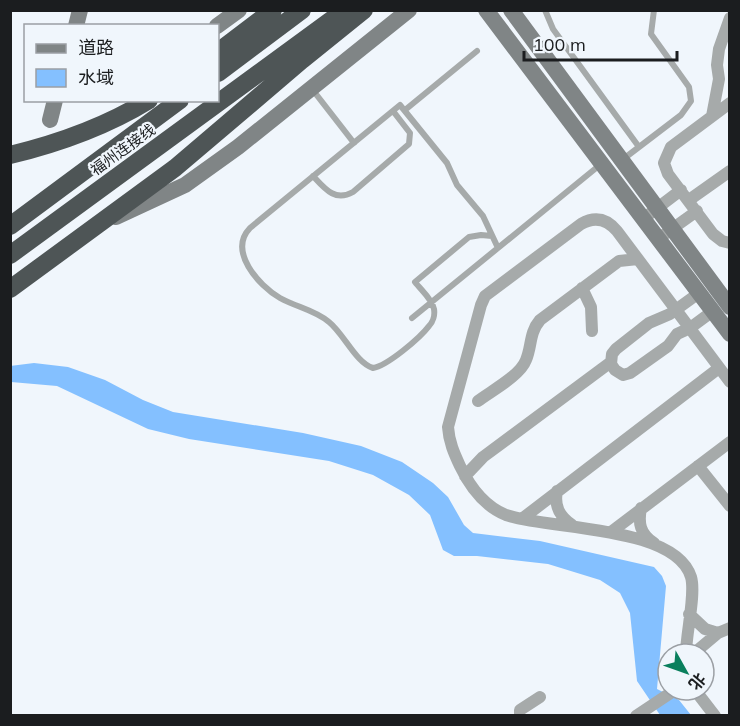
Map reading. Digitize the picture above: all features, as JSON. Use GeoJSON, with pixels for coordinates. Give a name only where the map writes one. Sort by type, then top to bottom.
{"type":"FeatureCollection","features":[{"type":"Feature","properties":{"kind":"highway"},"geometry":{"type":"LineString","coordinates":[[219,51],[273,10]]}},
{"type":"Feature","properties":{"kind":"highway"},"geometry":{"type":"LineString","coordinates":[[219,72],[302,10]]}},
{"type":"Feature","properties":{"kind":"highway","name":"福州连接线"},"geometry":{"type":"LineString","coordinates":[[10,255],[345,10]]}},
{"type":"Feature","properties":{"kind":"highway"},"geometry":{"type":"LineString","coordinates":[[10,289],[175,168],[364,10]]}},
{"type":"Feature","properties":{"kind":"highway"},"geometry":{"type":"LineString","coordinates":[[10,155],[51,145],[92,130],[145,102]]}},
{"type":"Feature","properties":{"kind":"highway","name":"福州连接线"},"geometry":{"type":"LineString","coordinates":[[10,226],[177,102]]}},
{"type":"Feature","properties":{"kind":"street"},"geometry":{"type":"LineString","coordinates":[[219,25],[239,10]]}},
{"type":"Feature","properties":{"kind":"street"},"geometry":{"type":"LineString","coordinates":[[99,225],[185,186],[238,147],[410,10]]}},
{"type":"Feature","properties":{"kind":"street"},"geometry":{"type":"LineString","coordinates":[[486,10],[729,333]]}},
{"type":"Feature","properties":{"kind":"street"},"geometry":{"type":"LineString","coordinates":[[511,10],[729,307]]}},
{"type":"Feature","properties":{"kind":"street"},"geometry":{"type":"LineString","coordinates":[[712,116],[718,80],[719,49],[729,18]]}},
{"type":"Feature","properties":{"kind":"street"},"geometry":{"type":"LineString","coordinates":[[718,80],[729,89]]}},
{"type":"Feature","properties":{"kind":"street"},"geometry":{"type":"LineString","coordinates":[[50,120],[54,102]]}},
{"type":"Feature","properties":{"kind":"street"},"geometry":{"type":"LineString","coordinates":[[729,104],[675,144],[666,155],[664,163],[666,170],[717,238],[729,243]]}},
{"type":"Feature","properties":{"kind":"street"},"geometry":{"type":"LineString","coordinates":[[658,239],[672,229],[729,171]]}},
{"type":"Feature","properties":{"kind":"street"},"geometry":{"type":"LineString","coordinates":[[643,219],[681,190]]}},
{"type":"Feature","properties":{"kind":"street"},"geometry":{"type":"LineString","coordinates":[[664,548],[611,531],[507,515],[476,494],[454,452],[449,434],[450,420],[481,305],[485,296],[586,221],[596,219],[610,224],[625,241],[729,382]]}},
{"type":"Feature","properties":{"kind":"street"},"geometry":{"type":"LineString","coordinates":[[619,261],[625,241]]}},
{"type":"Feature","properties":{"kind":"street"},"geometry":{"type":"LineString","coordinates":[[478,401],[522,368],[527,357],[531,334],[540,320],[619,261],[638,259]]}},
{"type":"Feature","properties":{"kind":"street"},"geometry":{"type":"LineString","coordinates":[[582,288],[591,307],[592,331]]}},
{"type":"Feature","properties":{"kind":"street"},"geometry":{"type":"LineString","coordinates":[[699,293],[676,310],[653,320],[620,345],[612,354],[611,362],[619,373],[623,375],[630,373],[668,346],[677,334],[690,328],[712,311]]}},
{"type":"Feature","properties":{"kind":"street"},"geometry":{"type":"LineString","coordinates":[[465,476],[483,457],[611,362]]}},
{"type":"Feature","properties":{"kind":"street"},"geometry":{"type":"LineString","coordinates":[[523,518],[719,368]]}},
{"type":"Feature","properties":{"kind":"street"},"geometry":{"type":"LineString","coordinates":[[611,531],[729,442]]}},
{"type":"Feature","properties":{"kind":"street"},"geometry":{"type":"LineString","coordinates":[[454,452],[469,459],[483,457]]}},
{"type":"Feature","properties":{"kind":"street"},"geometry":{"type":"LineString","coordinates":[[698,466],[729,506]]}},
{"type":"Feature","properties":{"kind":"street"},"geometry":{"type":"LineString","coordinates":[[557,491],[556,507],[573,526]]}},
{"type":"Feature","properties":{"kind":"street"},"geometry":{"type":"LineString","coordinates":[[641,508],[642,532],[650,541],[679,558],[692,578],[687,642]]}},
{"type":"Feature","properties":{"kind":"street"},"geometry":{"type":"LineString","coordinates":[[689,614],[705,629],[724,630]]}},
{"type":"Feature","properties":{"kind":"street"},"geometry":{"type":"LineString","coordinates":[[708,642],[724,630]]}},
{"type":"Feature","properties":{"kind":"street"},"geometry":{"type":"LineString","coordinates":[[520,716],[520,710],[540,697]]}},
{"type":"Feature","properties":{"kind":"street"},"geometry":{"type":"LineString","coordinates":[[636,716],[657,702]]}},
{"type":"Feature","properties":{"kind":"street"},"geometry":{"type":"LineString","coordinates":[[704,702],[715,716]]}},
{"type":"Feature","properties":{"kind":"lane"},"geometry":{"type":"LineString","coordinates":[[545,10],[553,29],[639,147]]}},
{"type":"Feature","properties":{"kind":"lane"},"geometry":{"type":"LineString","coordinates":[[622,160],[681,116],[691,101],[689,87],[651,34],[654,10]]}},
{"type":"Feature","properties":{"kind":"lane"},"geometry":{"type":"LineString","coordinates":[[405,110],[477,51]]}},
{"type":"Feature","properties":{"kind":"lane"},"geometry":{"type":"LineString","coordinates":[[310,88],[354,143]]}},
{"type":"Feature","properties":{"kind":"lane"},"geometry":{"type":"LineString","coordinates":[[492,236],[470,237],[415,282],[431,302],[434,315],[430,326],[383,365],[374,368],[361,360],[330,322],[277,296],[258,278],[243,257],[242,240],[245,233],[400,105],[447,163],[454,180],[483,216],[498,248]]}},
{"type":"Feature","properties":{"kind":"lane"},"geometry":{"type":"LineString","coordinates":[[313,176],[331,194],[343,196],[353,192],[409,144],[410,133],[393,111]]}},
{"type":"Feature","properties":{"kind":"lane"},"geometry":{"type":"LineString","coordinates":[[412,318],[601,164]]}},
{"type":"Feature","properties":{"kind":"water"},"geometry":{"type":"Polygon","coordinates":[[[34,363],[68,367],[105,380],[143,400],[173,412],[303,433],[361,446],[402,462],[433,483],[448,497],[464,525],[473,533],[540,541],[654,567],[662,576],[666,586],[661,642],[656,642],[656,702],[681,702],[691,715],[660,715],[637,681],[630,613],[620,593],[600,580],[548,564],[477,556],[454,556],[443,550],[430,515],[409,495],[373,475],[329,461],[189,439],[148,429],[57,386],[11,382],[10,366],[34,363]]]}}]}
